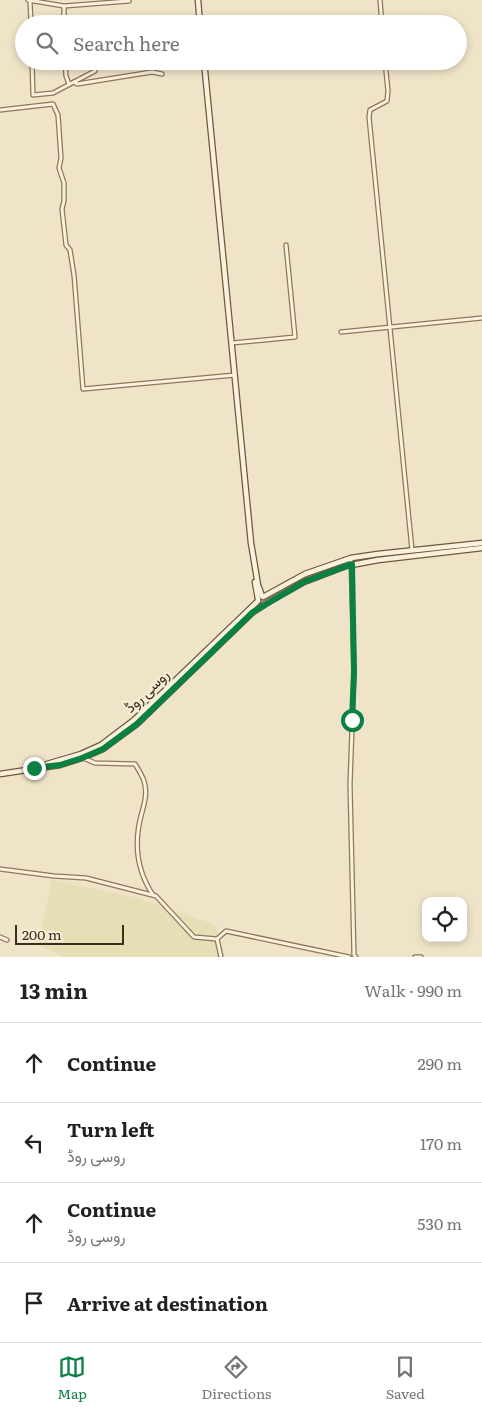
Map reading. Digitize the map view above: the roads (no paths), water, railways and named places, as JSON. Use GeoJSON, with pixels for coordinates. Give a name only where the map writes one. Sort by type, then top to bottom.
{"type":"FeatureCollection","features":[{"type":"Feature","properties":{"kind":"main road"},"geometry":{"type":"LineString","coordinates":[[198,0],[199,15]]}},
{"type":"Feature","properties":{"kind":"main road"},"geometry":{"type":"LineString","coordinates":[[205,70],[251,542],[260,598],[259,604],[265,604]]}},
{"type":"Feature","properties":{"kind":"main road","name":"روسی روڈ"},"geometry":{"type":"LineString","coordinates":[[34,768],[81,754],[114,736],[134,720],[260,598],[305,574],[352,558],[482,543]]}},
{"type":"Feature","properties":{"kind":"main road","name":"روسی روڈ"},"geometry":{"type":"LineString","coordinates":[[0,774],[60,765],[103,749],[137,724],[253,612],[304,582],[352,564],[482,548]]}},
{"type":"Feature","properties":{"kind":"street"},"geometry":{"type":"LineString","coordinates":[[30,15],[29,0],[64,6],[129,1]]}},
{"type":"Feature","properties":{"kind":"street"},"geometry":{"type":"LineString","coordinates":[[380,0],[381,15]]}},
{"type":"Feature","properties":{"kind":"street"},"geometry":{"type":"LineString","coordinates":[[64,6],[64,15]]}},
{"type":"Feature","properties":{"kind":"street"},"geometry":{"type":"LineString","coordinates":[[32,70],[33,95],[53,94],[95,71]]}},
{"type":"Feature","properties":{"kind":"street"},"geometry":{"type":"LineString","coordinates":[[66,70],[69,84]]}},
{"type":"Feature","properties":{"kind":"street"},"geometry":{"type":"LineString","coordinates":[[386,70],[387,101],[370,110],[369,117],[412,550]]}},
{"type":"Feature","properties":{"kind":"street"},"geometry":{"type":"LineString","coordinates":[[74,82],[77,84],[152,72],[162,74]]}},
{"type":"Feature","properties":{"kind":"street"},"geometry":{"type":"LineString","coordinates":[[0,110],[53,104],[58,115],[61,158],[59,168],[64,184],[62,209],[66,245],[70,250],[74,275],[83,389],[235,375]]}},
{"type":"Feature","properties":{"kind":"street"},"geometry":{"type":"LineString","coordinates":[[231,343],[296,337],[286,245]]}},
{"type":"Feature","properties":{"kind":"street"},"geometry":{"type":"LineString","coordinates":[[341,332],[482,318]]}},
{"type":"Feature","properties":{"kind":"street"},"geometry":{"type":"LineString","coordinates":[[352,558],[354,672],[350,785],[354,955],[356,957]]}},
{"type":"Feature","properties":{"kind":"street"},"geometry":{"type":"LineString","coordinates":[[82,758],[95,763],[135,764],[144,782],[145,800],[136,836],[139,866],[145,883],[153,896]]}},
{"type":"Feature","properties":{"kind":"street"},"geometry":{"type":"LineString","coordinates":[[0,869],[86,878],[156,896],[194,937],[218,939],[226,931],[350,957]]}},
{"type":"Feature","properties":{"kind":"street"},"geometry":{"type":"LineString","coordinates":[[0,937],[7,940]]}},
{"type":"Feature","properties":{"kind":"street"},"geometry":{"type":"LineString","coordinates":[[218,939],[221,957]]}},
{"type":"Feature","properties":{"kind":"street"},"geometry":{"type":"LineString","coordinates":[[415,957],[421,957]]}}]}
